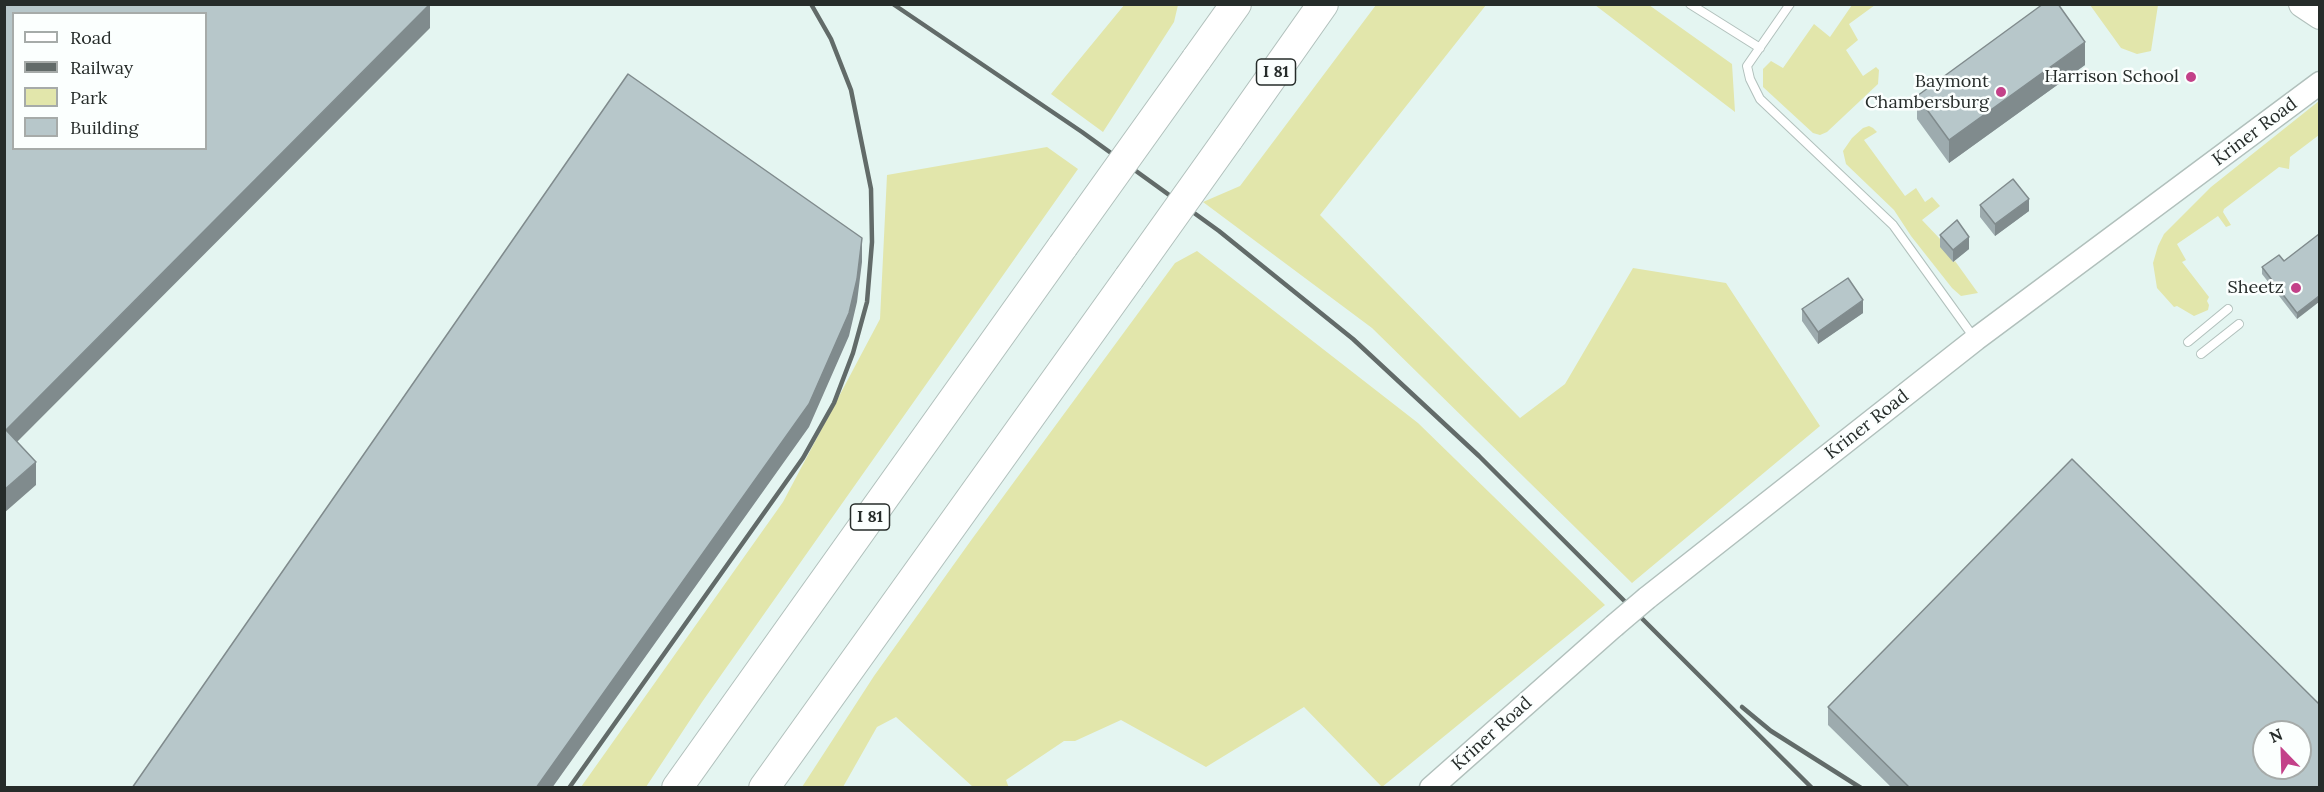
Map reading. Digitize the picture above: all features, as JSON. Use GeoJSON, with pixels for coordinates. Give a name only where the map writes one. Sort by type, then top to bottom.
{"type":"FeatureCollection","features":[{"type":"Feature","properties":{"kind":"highway","name":"I 81"},"geometry":{"type":"LineString","coordinates":[[677,788],[1236,4]]}},
{"type":"Feature","properties":{"kind":"highway","name":"I 81"},"geometry":{"type":"LineString","coordinates":[[764,788],[1323,4]]}},
{"type":"Feature","properties":{"kind":"main road"},"geometry":{"type":"LineString","coordinates":[[2302,4],[2319,16]]}},
{"type":"Feature","properties":{"kind":"street","name":"Kriner Road"},"geometry":{"type":"LineString","coordinates":[[1431,788],[1647,598],[1976,339],[2319,83]]}},
{"type":"Feature","properties":{"kind":"lane"},"geometry":{"type":"LineString","coordinates":[[1690,4],[1760,48]]}},
{"type":"Feature","properties":{"kind":"lane"},"geometry":{"type":"LineString","coordinates":[[1790,4],[1748,66],[1750,79],[1760,99],[1893,225],[1976,339]]}},
{"type":"Feature","properties":{"kind":"lane"},"geometry":{"type":"LineString","coordinates":[[2188,342],[2228,309]]}},
{"type":"Feature","properties":{"kind":"lane"},"geometry":{"type":"LineString","coordinates":[[2201,354],[2239,324]]}},
{"type":"Feature","properties":{"kind":"green space"},"geometry":{"type":"Polygon","coordinates":[[[1125,4],[1178,5],[1174,22],[1103,132],[1051,94],[1125,4]]]}},
{"type":"Feature","properties":{"kind":"green space"},"geometry":{"type":"Polygon","coordinates":[[[1376,5],[1486,5],[1320,215],[1520,418],[1565,384],[1633,268],[1726,283],[1820,426],[1632,583],[1372,328],[1203,202],[1240,186],[1376,5]]]}},
{"type":"Feature","properties":{"kind":"green space"},"geometry":{"type":"Polygon","coordinates":[[[1595,5],[1649,5],[1732,64],[1735,112],[1595,5]]]}},
{"type":"Feature","properties":{"kind":"green space"},"geometry":{"type":"Polygon","coordinates":[[[1852,5],[1875,5],[1849,24],[1858,40],[1846,50],[1863,76],[1876,67],[1879,70],[1878,84],[1827,132],[1820,135],[1813,133],[1763,87],[1763,69],[1771,61],[1783,68],[1814,24],[1830,37],[1852,5]]]}},
{"type":"Feature","properties":{"kind":"green space"},"geometry":{"type":"Polygon","coordinates":[[[2090,5],[2158,5],[2151,51],[2137,54],[2121,48],[2090,5]]]}},
{"type":"Feature","properties":{"kind":"green space"},"geometry":{"type":"Polygon","coordinates":[[[2319,101],[2319,135],[2290,157],[2289,169],[2279,167],[2224,209],[2223,212],[2231,225],[2226,227],[2218,216],[2177,244],[2186,260],[2182,262],[2209,297],[2207,301],[2209,305],[2208,310],[2194,316],[2177,306],[2174,307],[2157,288],[2153,263],[2164,234],[2211,187],[2319,101]]]}},
{"type":"Feature","properties":{"kind":"green space"},"geometry":{"type":"Polygon","coordinates":[[[1869,126],[1877,132],[1864,140],[1905,196],[1916,188],[1925,202],[1932,197],[1940,206],[1922,220],[1941,240],[1953,262],[1955,261],[1978,293],[1961,296],[1952,288],[1911,236],[1894,210],[1846,164],[1843,151],[1852,138],[1863,128],[1869,126]]]}},
{"type":"Feature","properties":{"kind":"green space"},"geometry":{"type":"Polygon","coordinates":[[[1047,147],[1078,169],[702,702],[646,787],[581,787],[783,502],[880,319],[887,175],[1047,147]]]}},
{"type":"Feature","properties":{"kind":"green space"},"geometry":{"type":"Polygon","coordinates":[[[1197,251],[1418,423],[1605,605],[1382,787],[1304,707],[1206,767],[1121,720],[1075,741],[1064,741],[1006,780],[1009,788],[973,787],[896,717],[877,727],[843,787],[802,787],[874,676],[1175,263],[1197,251]]]}},
{"type":"Feature","properties":{"kind":"building"},"geometry":{"type":"Polygon","coordinates":[[[4,4],[430,4],[6,430],[36,462],[4,490],[4,4]]]}},
{"type":"Feature","properties":{"kind":"building","name":"Baymont Chambersburg"},"geometry":{"type":"Polygon","coordinates":[[[2043,4],[2058,4],[2085,42],[1949,140],[1917,96],[2043,4]]]}},
{"type":"Feature","properties":{"kind":"building"},"geometry":{"type":"Polygon","coordinates":[[[628,74],[862,238],[857,279],[849,313],[809,404],[536,788],[132,788],[628,74]]]}},
{"type":"Feature","properties":{"kind":"building"},"geometry":{"type":"Polygon","coordinates":[[[2013,179],[2029,199],[1995,224],[1980,205],[2013,179]]]}},
{"type":"Feature","properties":{"kind":"building"},"geometry":{"type":"Polygon","coordinates":[[[1957,220],[1969,237],[1953,250],[1940,235],[1957,220]]]}},
{"type":"Feature","properties":{"kind":"building","name":"Sheetz"},"geometry":{"type":"Polygon","coordinates":[[[2319,234],[2319,296],[2297,313],[2262,267],[2279,255],[2284,261],[2319,234]]]}},
{"type":"Feature","properties":{"kind":"building"},"geometry":{"type":"Polygon","coordinates":[[[1848,278],[1863,300],[1818,332],[1802,309],[1848,278]]]}},
{"type":"Feature","properties":{"kind":"building"},"geometry":{"type":"Polygon","coordinates":[[[2072,459],[2319,704],[2319,788],[1910,788],[1828,707],[2072,459]]]}},
{"type":"Feature","properties":{"kind":"railway"},"geometry":{"type":"LineString","coordinates":[[569,788],[803,458],[834,403],[853,353],[867,302],[872,242],[871,189],[851,90],[831,39],[811,4]]}},
{"type":"Feature","properties":{"kind":"railway"},"geometry":{"type":"LineString","coordinates":[[893,4],[1082,132],[1219,231],[1353,339],[1479,456],[1812,788]]}},
{"type":"Feature","properties":{"kind":"railway"},"geometry":{"type":"LineString","coordinates":[[1742,707],[1771,731],[1861,788]]}},
{"type":"Feature","properties":{"kind":"place","name":"Harrison School"},"geometry":{"type":"Point","coordinates":[2191,77]}},
{"type":"Feature","properties":{"kind":"place","name":"Baymont Chambersburg"},"geometry":{"type":"Point","coordinates":[2001,92]}},
{"type":"Feature","properties":{"kind":"place","name":"Sheetz"},"geometry":{"type":"Point","coordinates":[2296,288]}}]}
